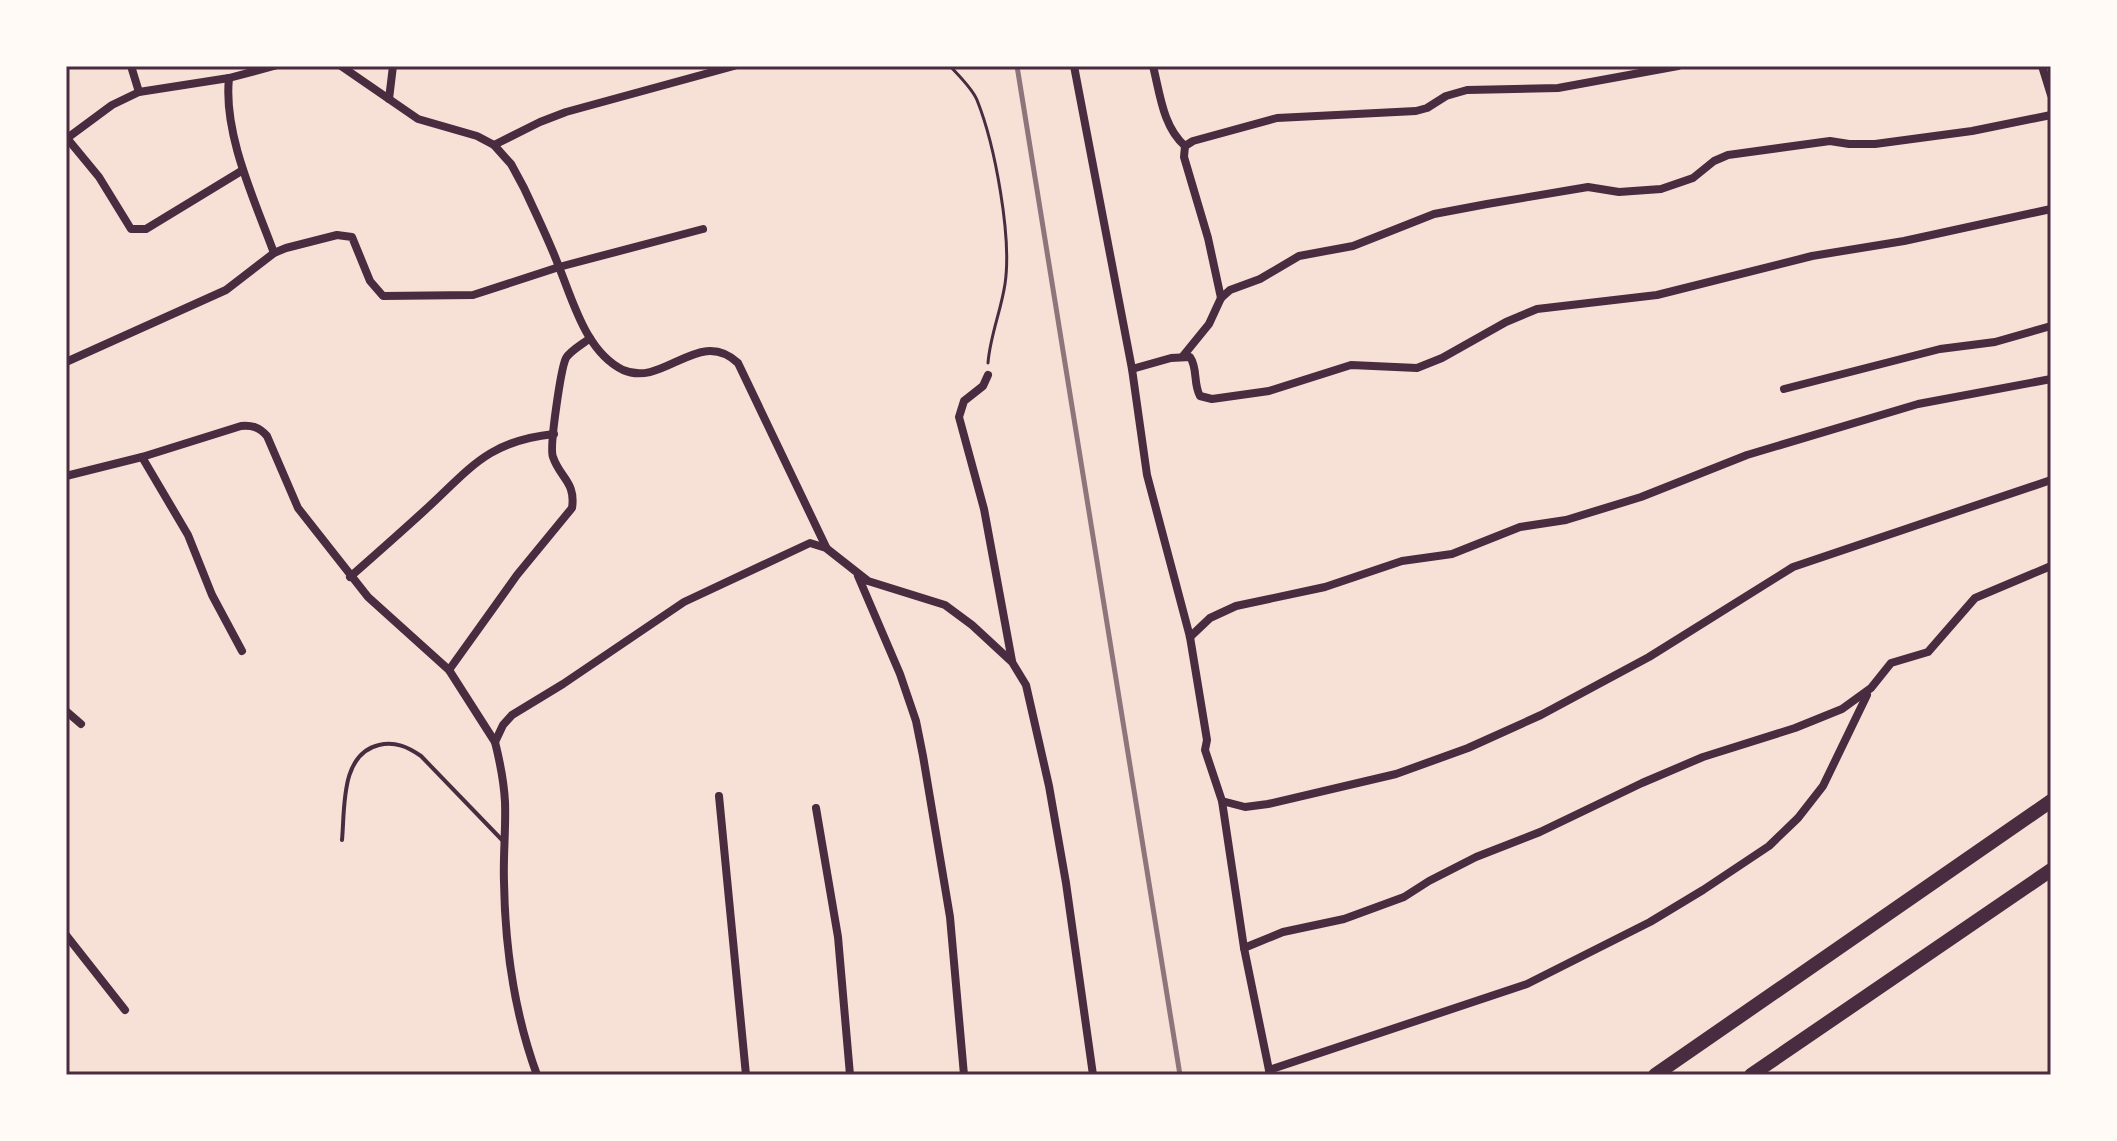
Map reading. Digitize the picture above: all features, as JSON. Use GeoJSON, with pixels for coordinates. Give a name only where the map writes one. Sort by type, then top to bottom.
{"type":"FeatureCollection","features":[{"type":"Feature","properties":{"kind":"main road"},"geometry":{"type":"LineString","coordinates":[[1655,1075],[2051,801]]}},
{"type":"Feature","properties":{"kind":"main road"},"geometry":{"type":"LineString","coordinates":[[1751,1075],[2051,870]]}},
{"type":"Feature","properties":{"kind":"street"},"geometry":{"type":"LineString","coordinates":[[131,66],[139,92]]}},
{"type":"Feature","properties":{"kind":"street"},"geometry":{"type":"LineString","coordinates":[[389,99],[393,66]]}},
{"type":"Feature","properties":{"kind":"street"},"geometry":{"type":"LineString","coordinates":[[494,145],[566,112],[734,66]]}},
{"type":"Feature","properties":{"kind":"street"},"geometry":{"type":"LineString","coordinates":[[1074,66],[1132,369],[1147,475],[1190,637],[1207,740],[1205,750],[1222,801],[1244,948],[1270,1072],[1527,984],[1650,922],[1703,890],[1769,846],[1798,818],[1823,786],[1871,688],[1891,663],[1928,652],[1975,598],[2051,566]]}},
{"type":"Feature","properties":{"kind":"street"},"geometry":{"type":"LineString","coordinates":[[1153,66],[1169,127],[1185,146],[1184,157],[1208,238],[1221,298]]}},
{"type":"Feature","properties":{"kind":"street"},"geometry":{"type":"LineString","coordinates":[[1185,146],[1193,141],[1277,118],[1416,111],[1446,96],[1467,90],[1558,88],[1678,66]]}},
{"type":"Feature","properties":{"kind":"street"},"geometry":{"type":"LineString","coordinates":[[2042,66],[2051,95]]}},
{"type":"Feature","properties":{"kind":"street"},"geometry":{"type":"LineString","coordinates":[[243,170],[146,229],[136,231],[131,229],[99,177],[66,138],[112,105],[139,92],[229,78],[269,67]]}},
{"type":"Feature","properties":{"kind":"street"},"geometry":{"type":"LineString","coordinates":[[347,67],[418,119],[477,136],[494,145],[511,164],[590,338],[610,361],[624,370],[645,374],[701,352],[722,352],[738,363],[826,548]]}},
{"type":"Feature","properties":{"kind":"street"},"geometry":{"type":"LineString","coordinates":[[229,78],[232,123],[243,170],[274,253]]}},
{"type":"Feature","properties":{"kind":"street"},"geometry":{"type":"LineString","coordinates":[[1183,356],[1209,324],[1221,298],[1234,286],[1260,279],[1299,256],[1353,246],[1434,214],[1588,187],[1619,192],[1661,189],[1693,178],[1714,161],[1728,155],[1830,141],[1875,144],[1972,131],[2051,115]]}},
{"type":"Feature","properties":{"kind":"street"},"geometry":{"type":"LineString","coordinates":[[1132,369],[1190,357],[1194,363],[1196,390],[1204,399],[1269,391],[1351,365],[1417,368],[1537,309],[1657,295],[1812,256],[1904,241],[2051,209]]}},
{"type":"Feature","properties":{"kind":"street"},"geometry":{"type":"LineString","coordinates":[[66,362],[226,290],[274,253],[337,235],[352,237],[375,289],[383,296],[473,295],[559,267],[703,229]]}},
{"type":"Feature","properties":{"kind":"street"},"geometry":{"type":"LineString","coordinates":[[1784,389],[1940,349],[1995,342],[2051,326]]}},
{"type":"Feature","properties":{"kind":"street"},"geometry":{"type":"LineString","coordinates":[[449,670],[517,575],[572,508],[569,483],[552,455],[554,434],[563,367],[570,354],[590,338]]}},
{"type":"Feature","properties":{"kind":"street"},"geometry":{"type":"LineString","coordinates":[[988,375],[983,386],[964,401],[959,417],[984,509],[1012,662]]}},
{"type":"Feature","properties":{"kind":"street"},"geometry":{"type":"LineString","coordinates":[[1190,637],[1210,618],[1236,606],[1315,589],[1402,561],[1452,554],[1520,527],[1566,520],[1656,492],[1747,455],[1918,404],[2051,379]]}},
{"type":"Feature","properties":{"kind":"street"},"geometry":{"type":"LineString","coordinates":[[66,476],[142,457],[241,426],[256,427],[267,436],[298,508],[350,577],[387,616],[449,670],[495,742],[503,776],[504,881],[515,991],[537,1075]]}},
{"type":"Feature","properties":{"kind":"street"},"geometry":{"type":"LineString","coordinates":[[350,577],[464,470],[488,453],[513,441],[554,434]]}},
{"type":"Feature","properties":{"kind":"street"},"geometry":{"type":"LineString","coordinates":[[142,457],[188,535],[212,595],[242,651]]}},
{"type":"Feature","properties":{"kind":"street"},"geometry":{"type":"LineString","coordinates":[[1222,801],[1245,807],[1268,804],[1396,774],[1468,748],[1541,715],[1649,657],[1793,567],[2051,480]]}},
{"type":"Feature","properties":{"kind":"street"},"geometry":{"type":"LineString","coordinates":[[495,742],[512,715],[684,602],[803,545],[817,544],[826,548],[858,575],[880,586],[945,605],[1012,662],[1026,685],[1049,786],[1066,883],[1093,1075]]}},
{"type":"Feature","properties":{"kind":"street"},"geometry":{"type":"LineString","coordinates":[[858,575],[900,674],[916,721],[950,917],[964,1075]]}},
{"type":"Feature","properties":{"kind":"street"},"geometry":{"type":"LineString","coordinates":[[1244,948],[1283,932],[1344,919],[1404,897],[1476,857],[1540,832],[1642,783],[1703,757],[1795,728],[1842,709],[1871,688]]}},
{"type":"Feature","properties":{"kind":"street"},"geometry":{"type":"LineString","coordinates":[[66,711],[81,724]]}},
{"type":"Feature","properties":{"kind":"street"},"geometry":{"type":"LineString","coordinates":[[719,796],[746,1075]]}},
{"type":"Feature","properties":{"kind":"street"},"geometry":{"type":"LineString","coordinates":[[816,808],[838,937],[850,1075]]}},
{"type":"Feature","properties":{"kind":"street"},"geometry":{"type":"LineString","coordinates":[[66,935],[125,1010]]}},
{"type":"Feature","properties":{"kind":"lane"},"geometry":{"type":"LineString","coordinates":[[342,840],[349,774],[354,763],[372,747],[395,743],[421,756],[505,844]]}},
{"type":"Feature","properties":{"kind":"path"},"geometry":{"type":"LineString","coordinates":[[950,66],[976,97],[997,172],[1005,246],[1005,282],[989,348],[988,375]]}},
{"type":"Feature","properties":{"kind":"railway"},"geometry":{"type":"LineString","coordinates":[[1017,66],[1180,1075]]}}]}
